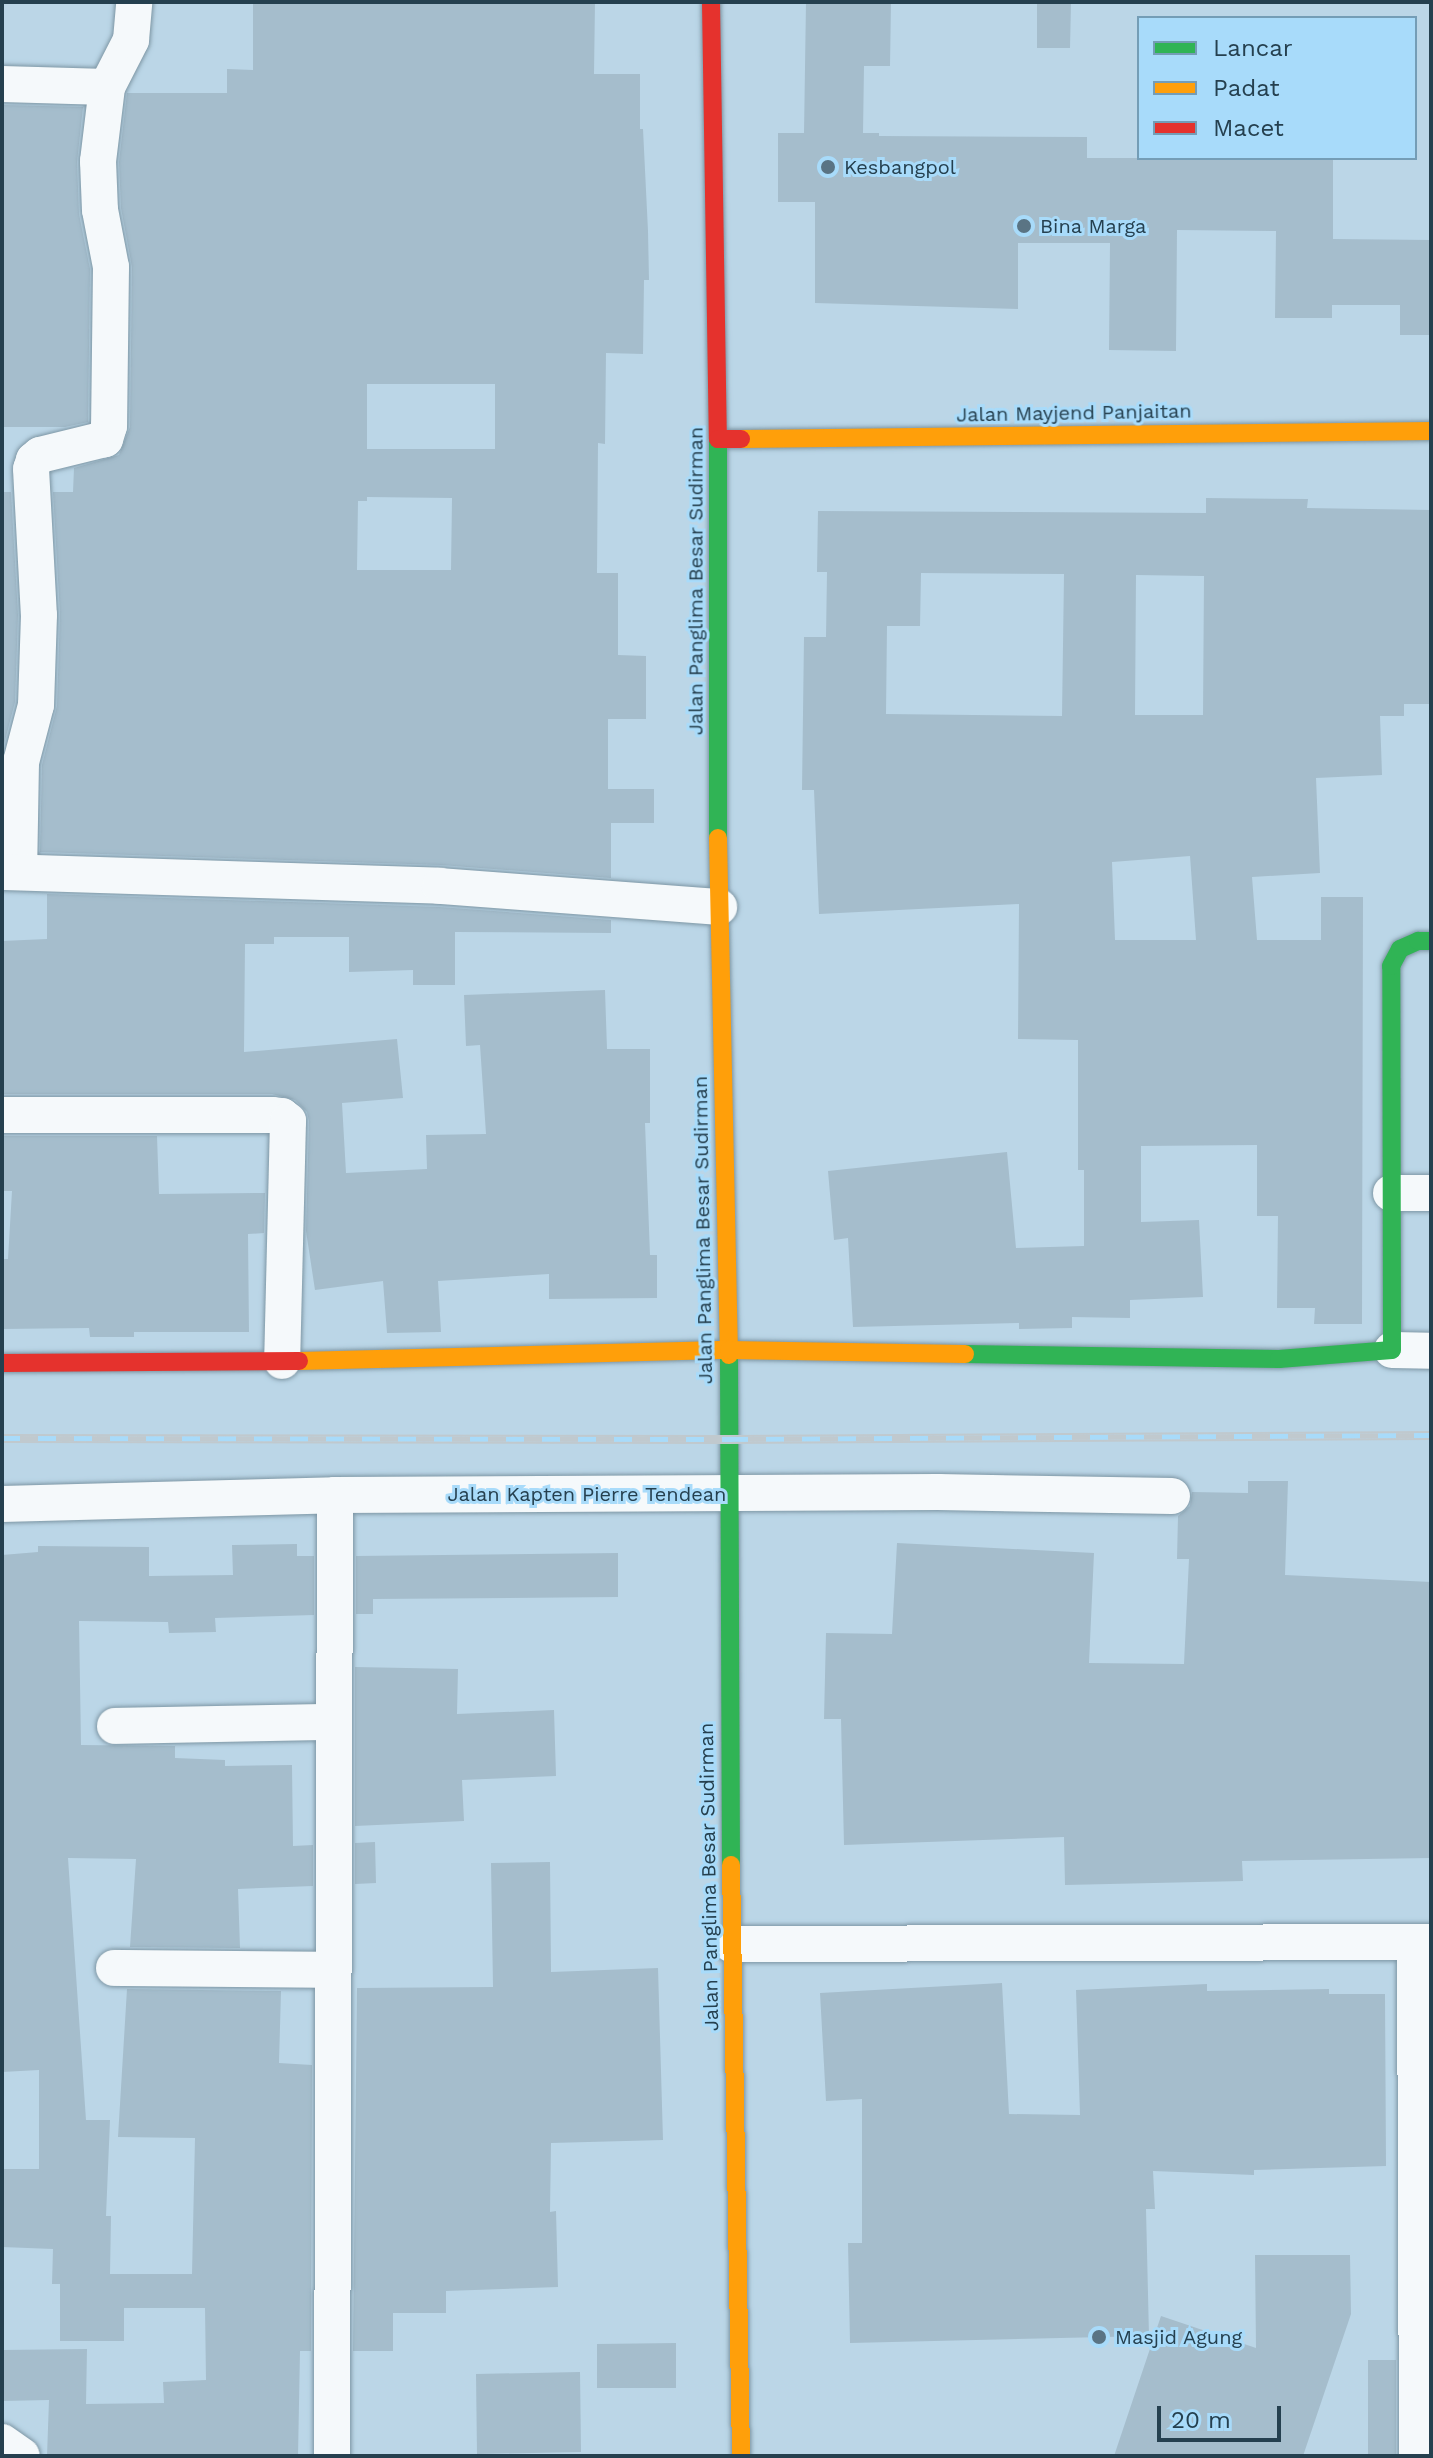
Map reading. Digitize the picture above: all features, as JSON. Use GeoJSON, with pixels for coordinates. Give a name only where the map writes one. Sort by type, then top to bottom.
{"type":"FeatureCollection","features":[{"type":"Feature","properties":{"kind":"main road","name":"Jalan Panglima Besar Sudirman"},"geometry":{"type":"LineString","coordinates":[[711,2],[718,439],[719,907],[731,1493],[731,1944],[741,2456]]}},
{"type":"Feature","properties":{"kind":"main road","name":"Jalan Mayjend Panjaitan"},"geometry":{"type":"LineString","coordinates":[[718,439],[1431,431]]}},
{"type":"Feature","properties":{"kind":"main road"},"geometry":{"type":"LineString","coordinates":[[2,1363],[282,1361],[729,1350],[1279,1359],[1392,1350],[1391,966],[1400,949],[1418,941],[1431,941]]}},
{"type":"Feature","properties":{"kind":"street"},"geometry":{"type":"LineString","coordinates":[[134,2],[131,40],[107,87],[98,161],[100,210],[111,267],[109,426],[105,439],[40,455],[31,469],[39,615],[36,705],[21,762],[10,872],[440,886],[719,907]]}},
{"type":"Feature","properties":{"kind":"street"},"geometry":{"type":"LineString","coordinates":[[2,84],[107,87]]}},
{"type":"Feature","properties":{"kind":"street"},"geometry":{"type":"LineString","coordinates":[[2,1115],[272,1115],[288,1121],[282,1361]]}},
{"type":"Feature","properties":{"kind":"street"},"geometry":{"type":"LineString","coordinates":[[1391,1193],[1431,1193]]}},
{"type":"Feature","properties":{"kind":"street"},"geometry":{"type":"LineString","coordinates":[[1392,1350],[1431,1351]]}},
{"type":"Feature","properties":{"kind":"street","name":"Jalan Kapten Pierre Tendean"},"geometry":{"type":"LineString","coordinates":[[2,1504],[335,1495],[731,1493],[1172,1496]]}},
{"type":"Feature","properties":{"kind":"street"},"geometry":{"type":"LineString","coordinates":[[332,2456],[331,1970],[335,1495]]}},
{"type":"Feature","properties":{"kind":"street"},"geometry":{"type":"LineString","coordinates":[[115,1726],[332,1722]]}},
{"type":"Feature","properties":{"kind":"street"},"geometry":{"type":"LineString","coordinates":[[731,1944],[1423,1942],[1417,2456]]}},
{"type":"Feature","properties":{"kind":"street"},"geometry":{"type":"LineString","coordinates":[[114,1968],[331,1970]]}},
{"type":"Feature","properties":{"kind":"street"},"geometry":{"type":"LineString","coordinates":[[2,2442],[22,2456]]}},
{"type":"Feature","properties":{"kind":"building"},"geometry":{"type":"Polygon","coordinates":[[[253,2],[595,2],[594,74],[640,74],[640,129],[643,129],[649,280],[644,280],[643,354],[606,353],[605,444],[598,443],[597,573],[618,573],[618,655],[646,656],[646,719],[608,719],[608,789],[654,789],[654,823],[611,823],[611,878],[441,865],[40,852],[42,765],[57,706],[60,614],[53,492],[73,492],[74,468],[119,455],[130,427],[132,267],[121,208],[119,162],[127,93],[227,93],[227,69],[253,70],[253,2]],[[367,384],[367,449],[495,449],[495,384],[367,384]],[[367,497],[367,501],[358,501],[357,570],[451,570],[452,498],[367,497]]]}},
{"type":"Feature","properties":{"kind":"building"},"geometry":{"type":"Polygon","coordinates":[[[806,2],[891,2],[890,66],[864,66],[863,133],[879,133],[879,136],[1087,137],[1087,158],[1333,160],[1333,239],[1431,240],[1431,335],[1400,335],[1400,305],[1332,305],[1332,318],[1275,318],[1276,231],[1177,230],[1176,351],[1109,350],[1110,243],[1018,243],[1018,309],[815,303],[815,202],[778,202],[778,133],[804,133],[806,2]]]}},
{"type":"Feature","properties":{"kind":"building"},"geometry":{"type":"Polygon","coordinates":[[[1037,2],[1071,2],[1070,48],[1037,48],[1037,2]]]}},
{"type":"Feature","properties":{"kind":"building"},"geometry":{"type":"Polygon","coordinates":[[[2,105],[83,107],[77,162],[79,214],[90,269],[88,422],[65,427],[4,427],[2,105]]]}},
{"type":"Feature","properties":{"kind":"building"},"geometry":{"type":"Polygon","coordinates":[[[2,492],[11,492],[18,615],[15,702],[2,752],[2,492]]]}},
{"type":"Feature","properties":{"kind":"building"},"geometry":{"type":"Polygon","coordinates":[[[1206,498],[1308,499],[1307,508],[1431,510],[1431,704],[1404,704],[1404,716],[1380,716],[1382,775],[1316,778],[1320,873],[1252,877],[1257,940],[1321,940],[1321,897],[1363,897],[1362,1324],[1314,1324],[1315,1308],[1277,1308],[1278,1216],[1257,1216],[1257,1145],[1141,1146],[1141,1222],[1199,1220],[1203,1297],[1130,1300],[1130,1318],[1072,1317],[1072,1328],[1019,1329],[1019,1323],[853,1327],[848,1238],[834,1240],[828,1171],[1007,1152],[1016,1248],[1084,1246],[1084,1170],[1078,1170],[1078,1040],[1018,1039],[1019,904],[819,914],[814,790],[802,790],[804,637],[826,637],[827,572],[817,572],[818,511],[1206,513],[1206,498]],[[921,573],[920,626],[887,626],[886,714],[1062,716],[1064,574],[921,573]],[[1136,575],[1135,715],[1203,715],[1204,576],[1136,575]],[[1190,856],[1112,862],[1115,940],[1196,940],[1190,856]]]}},
{"type":"Feature","properties":{"kind":"building"},"geometry":{"type":"Polygon","coordinates":[[[47,894],[439,907],[611,920],[611,933],[455,932],[455,985],[413,985],[413,970],[349,972],[349,937],[274,937],[274,944],[245,944],[244,1052],[397,1039],[403,1098],[342,1103],[346,1173],[427,1169],[426,1135],[486,1134],[480,1045],[466,1046],[464,995],[605,990],[607,1049],[650,1049],[650,1123],[645,1123],[650,1255],[657,1255],[657,1298],[549,1299],[549,1274],[438,1281],[441,1332],[387,1333],[383,1281],[315,1290],[306,1231],[309,1121],[307,1112],[295,1100],[272,1094],[2,1094],[2,941],[47,939],[47,894]]]}},
{"type":"Feature","properties":{"kind":"building"},"geometry":{"type":"Polygon","coordinates":[[[2,1136],[157,1136],[159,1194],[265,1193],[264,1233],[248,1234],[249,1332],[134,1332],[134,1337],[90,1337],[89,1328],[2,1329],[2,1259],[8,1259],[12,1191],[2,1191],[2,1136]]]}},
{"type":"Feature","properties":{"kind":"building"},"geometry":{"type":"Polygon","coordinates":[[[1248,1481],[1288,1481],[1285,1575],[1431,1582],[1431,1858],[1242,1861],[1243,1881],[1065,1885],[1064,1837],[844,1845],[841,1719],[824,1719],[826,1633],[892,1634],[897,1543],[1094,1553],[1089,1663],[1184,1664],[1189,1559],[1177,1559],[1178,1516],[1190,1506],[1192,1492],[1248,1493],[1248,1481]]]}},
{"type":"Feature","properties":{"kind":"building"},"geometry":{"type":"Polygon","coordinates":[[[297,1544],[297,1556],[314,1556],[314,1615],[215,1618],[216,1632],[169,1633],[168,1622],[79,1621],[81,1745],[175,1746],[175,1758],[225,1760],[225,1766],[292,1765],[293,1846],[313,1845],[313,1886],[238,1889],[240,1948],[130,1947],[136,1859],[68,1858],[86,2120],[110,2120],[106,2216],[111,2216],[110,2274],[192,2274],[195,2138],[118,2137],[127,1989],[281,1991],[279,2063],[312,2065],[311,2351],[300,2351],[298,2456],[47,2456],[49,2400],[2,2401],[2,2350],[87,2349],[86,2404],[164,2403],[163,2382],[206,2380],[205,2308],[124,2308],[124,2341],[60,2341],[60,2284],[52,2284],[53,2249],[2,2247],[2,2169],[39,2169],[39,2070],[2,2072],[2,1555],[38,1552],[38,1546],[149,1547],[149,1576],[233,1575],[232,1545],[297,1544]]]}},
{"type":"Feature","properties":{"kind":"building"},"geometry":{"type":"Polygon","coordinates":[[[618,1553],[618,1597],[373,1599],[373,1614],[356,1614],[356,1556],[618,1553]]]}},
{"type":"Feature","properties":{"kind":"building"},"geometry":{"type":"Polygon","coordinates":[[[355,1667],[458,1669],[457,1714],[554,1710],[556,1776],[462,1780],[464,1821],[355,1826],[355,1667]]]}},
{"type":"Feature","properties":{"kind":"building"},"geometry":{"type":"Polygon","coordinates":[[[375,1842],[376,1883],[355,1884],[355,1843],[375,1842]]]}},
{"type":"Feature","properties":{"kind":"building"},"geometry":{"type":"Polygon","coordinates":[[[550,1862],[551,1972],[658,1968],[663,2140],[551,2143],[550,2212],[556,2211],[558,2287],[446,2291],[446,2313],[393,2313],[393,2351],[353,2351],[357,1988],[493,1987],[491,1863],[550,1862]]]}},
{"type":"Feature","properties":{"kind":"building"},"geometry":{"type":"Polygon","coordinates":[[[1002,1983],[1009,2114],[1080,2115],[1076,1990],[1207,1984],[1207,1991],[1329,1989],[1329,1994],[1385,1994],[1386,2166],[1254,2170],[1254,2175],[1153,2171],[1155,2209],[1146,2209],[1149,2336],[850,2343],[848,2243],[862,2243],[862,2099],[826,2101],[820,1993],[1002,1983]]]}},
{"type":"Feature","properties":{"kind":"building"},"geometry":{"type":"Polygon","coordinates":[[[1255,2255],[1350,2255],[1351,2314],[1303,2456],[1114,2456],[1161,2316],[1256,2348],[1255,2255]]]}},
{"type":"Feature","properties":{"kind":"building"},"geometry":{"type":"Polygon","coordinates":[[[676,2343],[676,2388],[597,2388],[597,2344],[676,2343]]]}},
{"type":"Feature","properties":{"kind":"building"},"geometry":{"type":"Polygon","coordinates":[[[1368,2360],[1396,2360],[1396,2456],[1368,2456],[1368,2360]]]}},
{"type":"Feature","properties":{"kind":"building"},"geometry":{"type":"Polygon","coordinates":[[[580,2372],[581,2452],[477,2454],[476,2374],[580,2372]]]}},
{"type":"Feature","properties":{"kind":"railway"},"geometry":{"type":"LineString","coordinates":[[2,1438],[730,1439],[1431,1435]]}},
{"type":"Feature","properties":{"kind":"traffic: fast"},"geometry":{"type":"LineString","coordinates":[[718,439],[718,838]]}},
{"type":"Feature","properties":{"kind":"traffic: fast"},"geometry":{"type":"LineString","coordinates":[[965,1354],[1279,1359],[1392,1350],[1391,966],[1400,949],[1418,941],[1431,941]]}},
{"type":"Feature","properties":{"kind":"traffic: fast"},"geometry":{"type":"LineString","coordinates":[[729,1355],[731,1865]]}},
{"type":"Feature","properties":{"kind":"traffic: slow"},"geometry":{"type":"LineString","coordinates":[[741,439],[1431,431]]}},
{"type":"Feature","properties":{"kind":"traffic: slow"},"geometry":{"type":"LineString","coordinates":[[718,838],[729,1355]]}},
{"type":"Feature","properties":{"kind":"traffic: slow"},"geometry":{"type":"LineString","coordinates":[[299,1361],[729,1350],[965,1354]]}},
{"type":"Feature","properties":{"kind":"traffic: slow"},"geometry":{"type":"LineString","coordinates":[[731,1865],[741,2456]]}},
{"type":"Feature","properties":{"kind":"traffic: jam"},"geometry":{"type":"LineString","coordinates":[[711,2],[718,439],[741,439]]}},
{"type":"Feature","properties":{"kind":"traffic: jam"},"geometry":{"type":"LineString","coordinates":[[2,1363],[299,1361]]}},
{"type":"Feature","properties":{"kind":"place","name":"Kesbangpol"},"geometry":{"type":"Point","coordinates":[828,167]}},
{"type":"Feature","properties":{"kind":"place","name":"Bina Marga"},"geometry":{"type":"Point","coordinates":[1024,226]}},
{"type":"Feature","properties":{"kind":"place","name":"Masjid Agung"},"geometry":{"type":"Point","coordinates":[1099,2337]}}]}
